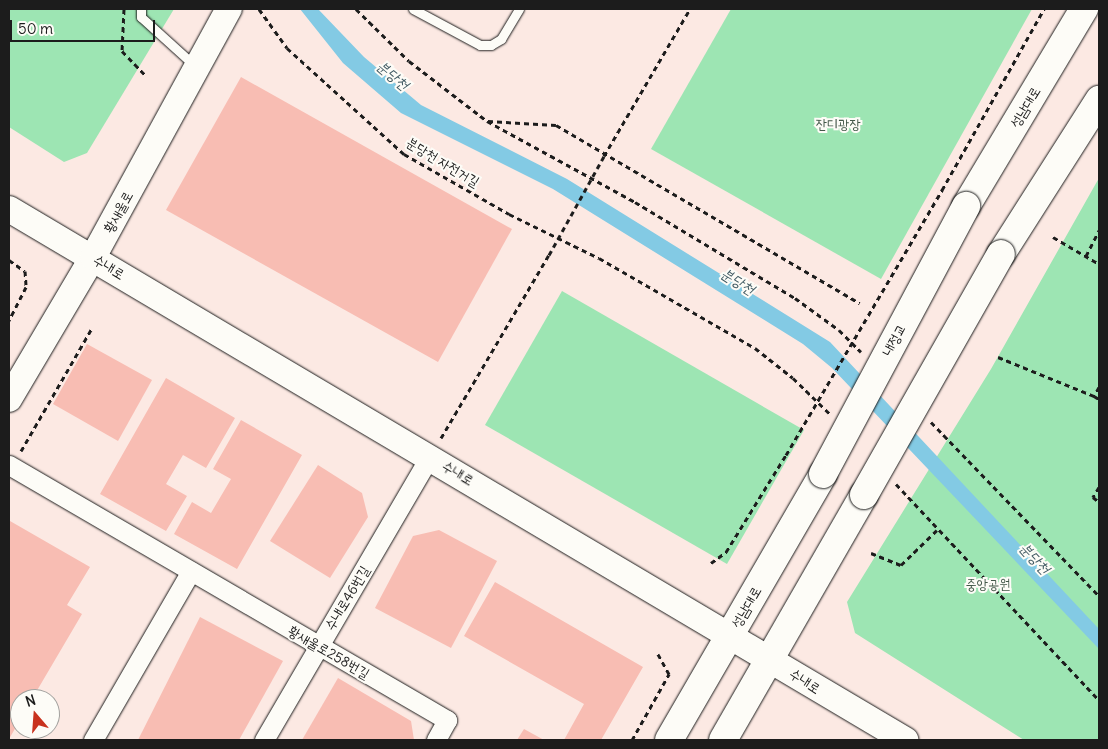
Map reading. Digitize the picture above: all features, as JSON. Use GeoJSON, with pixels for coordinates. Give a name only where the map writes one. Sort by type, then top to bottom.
{"type":"FeatureCollection","features":[{"type":"Feature","properties":{"kind":"main road","name":"성남대로"},"geometry":{"type":"LineString","coordinates":[[966,206],[1084,9]]}},
{"type":"Feature","properties":{"kind":"main road","name":"황새울로"},"geometry":{"type":"LineString","coordinates":[[9,400],[93,257],[226,15]]}},
{"type":"Feature","properties":{"kind":"main road"},"geometry":{"type":"LineString","coordinates":[[723,740],[1001,254],[1099,100]]}},
{"type":"Feature","properties":{"kind":"main road","name":"내정교"},"geometry":{"type":"LineString","coordinates":[[823,474],[966,206]]}},
{"type":"Feature","properties":{"kind":"main road","name":"수내로"},"geometry":{"type":"LineString","coordinates":[[9,209],[430,456],[729,636],[771,658],[814,688],[905,740]]}},
{"type":"Feature","properties":{"kind":"main road","name":"성남대로"},"geometry":{"type":"LineString","coordinates":[[669,740],[823,474]]}},
{"type":"Feature","properties":{"kind":"street","name":"수내로46번길"},"geometry":{"type":"LineString","coordinates":[[264,740],[430,456]]}},
{"type":"Feature","properties":{"kind":"street","name":"황새울로258번길"},"geometry":{"type":"LineString","coordinates":[[10,466],[448,720],[436,740]]}},
{"type":"Feature","properties":{"kind":"street"},"geometry":{"type":"LineString","coordinates":[[93,740],[191,571]]}},
{"type":"Feature","properties":{"kind":"lane"},"geometry":{"type":"LineString","coordinates":[[141,9],[141,17],[197,68]]}},
{"type":"Feature","properties":{"kind":"lane"},"geometry":{"type":"LineString","coordinates":[[413,9],[480,44],[491,45],[501,39],[519,9]]}},
{"type":"Feature","properties":{"kind":"path"},"geometry":{"type":"LineString","coordinates":[[124,9],[122,51],[145,74]]}},
{"type":"Feature","properties":{"kind":"path","name":"분당천 자전거길"},"geometry":{"type":"LineString","coordinates":[[259,9],[287,48],[404,154],[509,214],[599,258]]}},
{"type":"Feature","properties":{"kind":"path"},"geometry":{"type":"LineString","coordinates":[[356,9],[409,61],[487,121],[635,202]]}},
{"type":"Feature","properties":{"kind":"path"},"geometry":{"type":"LineString","coordinates":[[430,456],[549,255],[690,9]]}},
{"type":"Feature","properties":{"kind":"path"},"geometry":{"type":"LineString","coordinates":[[711,563],[726,552],[786,454],[942,190],[1044,9]]}},
{"type":"Feature","properties":{"kind":"path"},"geometry":{"type":"LineString","coordinates":[[487,121],[556,125],[860,303]]}},
{"type":"Feature","properties":{"kind":"path"},"geometry":{"type":"LineString","coordinates":[[1086,256],[1099,230]]}},
{"type":"Feature","properties":{"kind":"path"},"geometry":{"type":"LineString","coordinates":[[1053,237],[1099,264]]}},
{"type":"Feature","properties":{"kind":"path"},"geometry":{"type":"LineString","coordinates":[[9,260],[25,270],[26,287],[9,321]]}},
{"type":"Feature","properties":{"kind":"path"},"geometry":{"type":"LineString","coordinates":[[10,466],[92,328]]}},
{"type":"Feature","properties":{"kind":"path"},"geometry":{"type":"LineString","coordinates":[[998,357],[1094,396],[1099,400]]}},
{"type":"Feature","properties":{"kind":"path"},"geometry":{"type":"LineString","coordinates":[[1094,396],[1099,387]]}},
{"type":"Feature","properties":{"kind":"path"},"geometry":{"type":"LineString","coordinates":[[1099,487],[1093,497],[1099,502]]}},
{"type":"Feature","properties":{"kind":"path"},"geometry":{"type":"LineString","coordinates":[[871,553],[901,565],[937,530]]}},
{"type":"Feature","properties":{"kind":"path"},"geometry":{"type":"LineString","coordinates":[[632,740],[669,674],[658,654]]}},
{"type":"Feature","properties":{"kind":"green space"},"geometry":{"type":"Polygon","coordinates":[[[9,9],[174,9],[87,153],[64,162],[9,127],[9,9]]]}},
{"type":"Feature","properties":{"kind":"green space","name":"잔디광장"},"geometry":{"type":"Polygon","coordinates":[[[731,9],[1032,9],[881,279],[651,149],[731,9]]]}},
{"type":"Feature","properties":{"kind":"green space","name":"중앙공원"},"geometry":{"type":"Polygon","coordinates":[[[1099,178],[1099,740],[1024,740],[855,633],[847,602],[991,369],[1099,178]]]}},
{"type":"Feature","properties":{"kind":"green space"},"geometry":{"type":"Polygon","coordinates":[[[562,291],[804,430],[727,564],[485,425],[562,291]]]}},
{"type":"Feature","properties":{"kind":"water"},"geometry":{"type":"Polygon","coordinates":[[[300,9],[318,9],[364,57],[421,105],[567,179],[830,342],[1099,629],[1099,649],[832,368],[803,344],[553,189],[401,113],[343,63],[300,9]]]}},
{"type":"Feature","properties":{"kind":"building"},"geometry":{"type":"Polygon","coordinates":[[[241,77],[512,229],[438,362],[166,210],[241,77]]]}},
{"type":"Feature","properties":{"kind":"building"},"geometry":{"type":"Polygon","coordinates":[[[87,344],[152,380],[118,441],[53,404],[87,344]]]}},
{"type":"Feature","properties":{"kind":"building"},"geometry":{"type":"Polygon","coordinates":[[[166,378],[235,418],[206,468],[183,455],[166,484],[187,496],[166,531],[100,494],[166,378]]]}},
{"type":"Feature","properties":{"kind":"building"},"geometry":{"type":"Polygon","coordinates":[[[241,420],[302,455],[237,569],[174,534],[192,502],[211,513],[231,479],[213,469],[241,420]]]}},
{"type":"Feature","properties":{"kind":"building"},"geometry":{"type":"Polygon","coordinates":[[[318,465],[362,493],[368,517],[330,578],[270,541],[318,465]]]}},
{"type":"Feature","properties":{"kind":"building"},"geometry":{"type":"Polygon","coordinates":[[[10,521],[90,567],[67,605],[82,614],[38,689],[10,689],[9,739],[10,521]]]}},
{"type":"Feature","properties":{"kind":"building"},"geometry":{"type":"Polygon","coordinates":[[[439,530],[497,561],[451,648],[375,608],[413,536],[439,530]]]}},
{"type":"Feature","properties":{"kind":"building"},"geometry":{"type":"Polygon","coordinates":[[[495,582],[643,667],[601,740],[564,740],[584,704],[464,636],[495,582]]]}},
{"type":"Feature","properties":{"kind":"building"},"geometry":{"type":"Polygon","coordinates":[[[200,617],[283,661],[239,740],[138,740],[200,617]]]}},
{"type":"Feature","properties":{"kind":"building"},"geometry":{"type":"Polygon","coordinates":[[[338,678],[411,721],[414,740],[302,740],[338,678]]]}},
{"type":"Feature","properties":{"kind":"building"},"geometry":{"type":"Polygon","coordinates":[[[524,729],[544,740],[517,740],[524,729]]]}},
{"type":"Feature","properties":{"kind":"water label","name":"분당천"},"geometry":{"type":"Point","coordinates":[393,75]}},
{"type":"Feature","properties":{"kind":"water label","name":"분당천"},"geometry":{"type":"Point","coordinates":[738,281]}},
{"type":"Feature","properties":{"kind":"water label","name":"분당천"},"geometry":{"type":"Point","coordinates":[1035,558]}}]}
